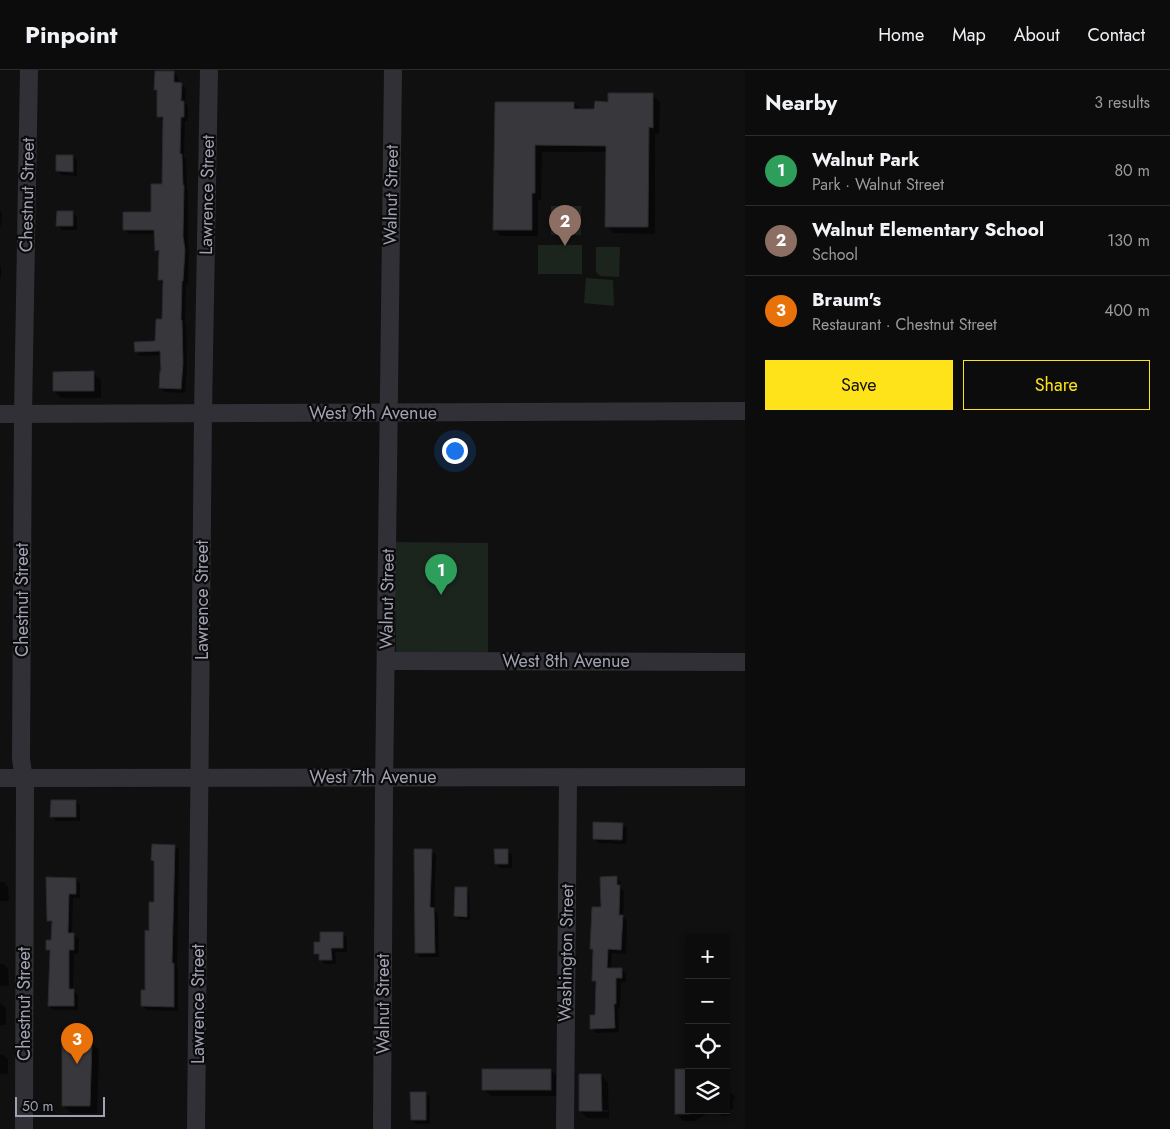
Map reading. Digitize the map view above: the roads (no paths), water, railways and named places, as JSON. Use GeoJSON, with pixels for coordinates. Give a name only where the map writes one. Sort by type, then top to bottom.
{"type":"FeatureCollection","features":[{"type":"Feature","properties":{"kind":"street","name":"Chestnut Street"},"geometry":{"type":"LineString","coordinates":[[24,1129],[24,778],[21,759],[23,414],[29,70]]}},
{"type":"Feature","properties":{"kind":"street","name":"Lawrence Street"},"geometry":{"type":"LineString","coordinates":[[196,1129],[203,413],[209,70]]}},
{"type":"Feature","properties":{"kind":"street","name":"Walnut Street"},"geometry":{"type":"LineString","coordinates":[[382,1129],[384,777],[393,70]]}},
{"type":"Feature","properties":{"kind":"street","name":"West 9th Avenue"},"geometry":{"type":"LineString","coordinates":[[0,414],[745,411]]}},
{"type":"Feature","properties":{"kind":"street","name":"West 8th Avenue"},"geometry":{"type":"LineString","coordinates":[[386,661],[745,662]]}},
{"type":"Feature","properties":{"kind":"street","name":"West 7th Avenue"},"geometry":{"type":"LineString","coordinates":[[0,778],[745,777]]}},
{"type":"Feature","properties":{"kind":"street","name":"Washington Street"},"geometry":{"type":"LineString","coordinates":[[565,1129],[568,778]]}},
{"type":"Feature","properties":{"kind":"place","name":"Walnut Elementary School"},"geometry":{"type":"Point","coordinates":[565,246]}},
{"type":"Feature","properties":{"kind":"place","name":"Walnut Park"},"geometry":{"type":"Point","coordinates":[441,595]}},
{"type":"Feature","properties":{"kind":"place","name":"Braum's"},"geometry":{"type":"Point","coordinates":[77,1064]}}]}
